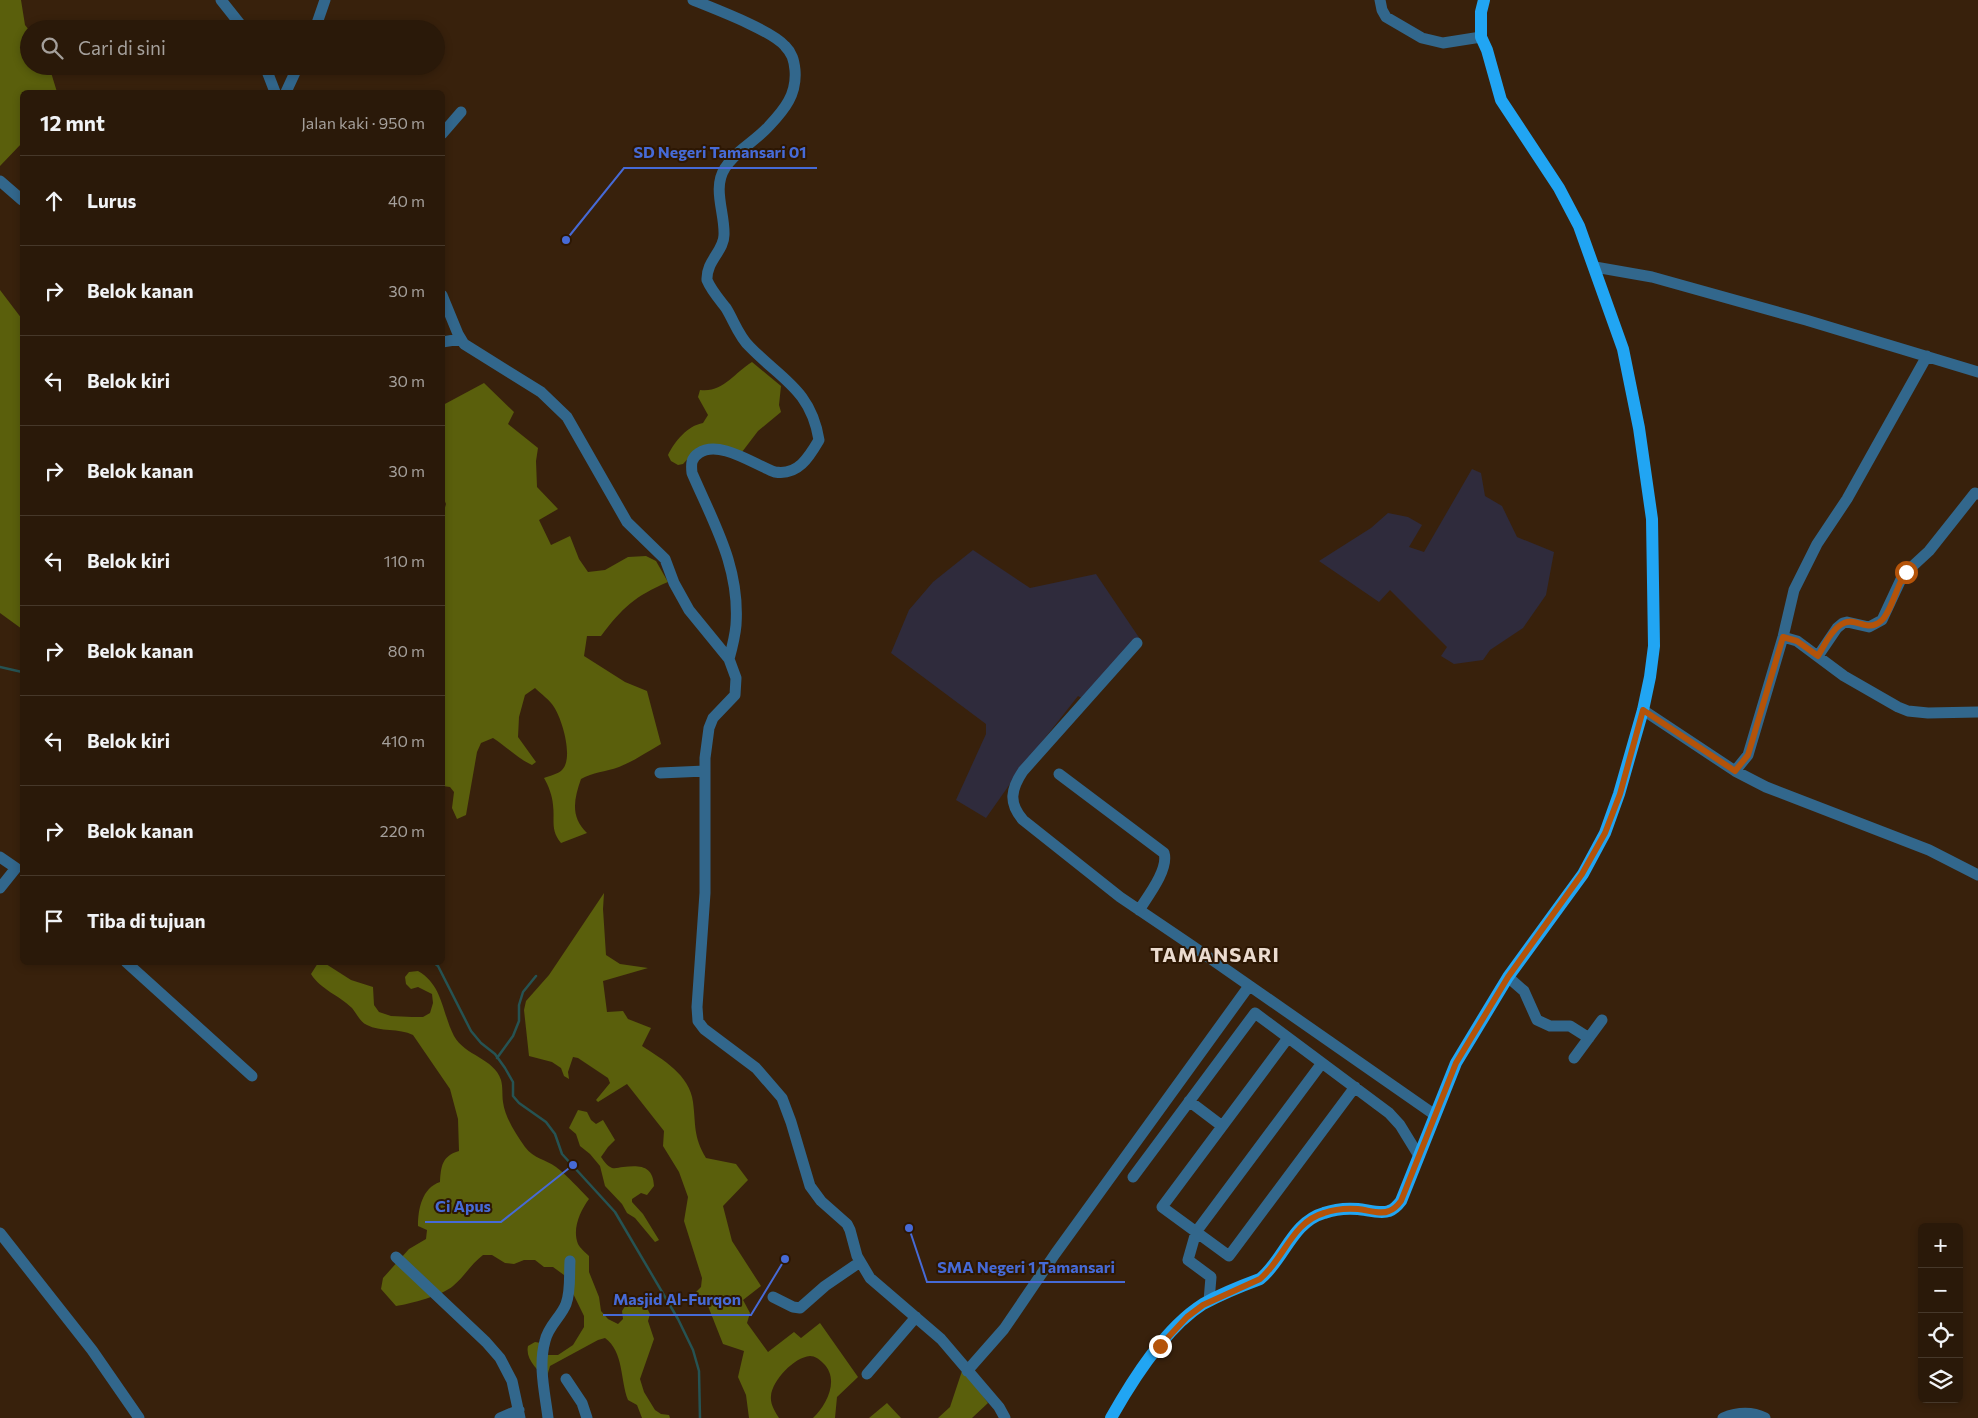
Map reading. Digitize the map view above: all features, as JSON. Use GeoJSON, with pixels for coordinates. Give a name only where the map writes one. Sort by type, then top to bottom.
{"type":"FeatureCollection","features":[{"type":"Feature","properties":{"kind":"main road"},"geometry":{"type":"LineString","coordinates":[[1111,1418],[1133,1382],[1160,1346],[1187,1317],[1209,1302],[1260,1279],[1268,1273],[1296,1232],[1314,1217],[1338,1209],[1384,1212],[1392,1210],[1401,1201],[1456,1063],[1508,977],[1582,874],[1602,839],[1620,794],[1643,710],[1654,646],[1652,519],[1639,428],[1623,349],[1579,226],[1559,188],[1501,100],[1487,50],[1481,37],[1481,12],[1484,0]]}},
{"type":"Feature","properties":{"kind":"street"},"geometry":{"type":"LineString","coordinates":[[220,0],[237,20]]}},
{"type":"Feature","properties":{"kind":"street"},"geometry":{"type":"LineString","coordinates":[[317,20],[325,0]]}},
{"type":"Feature","properties":{"kind":"street"},"geometry":{"type":"LineString","coordinates":[[693,0],[777,39],[791,54],[795,83],[794,93],[788,104],[767,129],[727,164],[722,173],[719,193],[724,237],[708,268],[706,280],[748,346],[790,381],[804,399],[814,419],[819,440],[802,464],[794,471],[775,472],[719,448],[709,448],[702,451],[694,457],[691,463],[692,473],[718,527],[732,568],[735,589],[736,626],[729,659]]}},
{"type":"Feature","properties":{"kind":"street"},"geometry":{"type":"LineString","coordinates":[[1380,0],[1386,17],[1427,40],[1443,43],[1481,37]]}},
{"type":"Feature","properties":{"kind":"street"},"geometry":{"type":"LineString","coordinates":[[268,75],[274,90]]}},
{"type":"Feature","properties":{"kind":"street"},"geometry":{"type":"LineString","coordinates":[[287,90],[294,75]]}},
{"type":"Feature","properties":{"kind":"street"},"geometry":{"type":"LineString","coordinates":[[445,131],[461,112]]}},
{"type":"Feature","properties":{"kind":"street"},"geometry":{"type":"LineString","coordinates":[[0,181],[20,198]]}},
{"type":"Feature","properties":{"kind":"street"},"geometry":{"type":"LineString","coordinates":[[1595,267],[1652,277],[1806,320],[1978,372]]}},
{"type":"Feature","properties":{"kind":"street"},"geometry":{"type":"LineString","coordinates":[[445,302],[461,339],[478,354],[541,392],[567,417],[627,522],[665,559],[674,583],[689,610],[729,659],[736,678],[737,688],[731,701],[713,718],[709,728],[705,758],[705,893],[697,1007],[698,1021],[709,1034],[756,1068],[782,1098],[810,1186],[821,1201],[847,1224],[860,1262],[875,1283],[950,1348],[967,1371],[999,1407],[1005,1418]]}},
{"type":"Feature","properties":{"kind":"street"},"geometry":{"type":"LineString","coordinates":[[445,342],[461,339]]}},
{"type":"Feature","properties":{"kind":"street"},"geometry":{"type":"LineString","coordinates":[[1735,771],[1748,755],[1783,637],[1794,590],[1813,552],[1860,476],[1927,356]]}},
{"type":"Feature","properties":{"kind":"street"},"geometry":{"type":"LineString","coordinates":[[1818,656],[1843,623],[1847,622],[1869,627],[1882,620],[1903,575],[1928,551],[1975,493],[1978,494]]}},
{"type":"Feature","properties":{"kind":"street"},"geometry":{"type":"LineString","coordinates":[[1783,637],[1797,641],[1844,676],[1908,711],[1928,714],[1978,712]]}},
{"type":"Feature","properties":{"kind":"street"},"geometry":{"type":"LineString","coordinates":[[1137,643],[1023,771],[1017,781],[1012,803],[1016,812],[1023,820],[1120,897],[1435,1115]]}},
{"type":"Feature","properties":{"kind":"street"},"geometry":{"type":"LineString","coordinates":[[1643,710],[1735,771],[1766,788],[1929,850],[1978,875]]}},
{"type":"Feature","properties":{"kind":"street"},"geometry":{"type":"LineString","coordinates":[[660,773],[705,771]]}},
{"type":"Feature","properties":{"kind":"street"},"geometry":{"type":"LineString","coordinates":[[1059,774],[1164,853],[1165,863],[1162,873],[1139,910]]}},
{"type":"Feature","properties":{"kind":"street"},"geometry":{"type":"LineString","coordinates":[[0,857],[19,870],[0,888]]}},
{"type":"Feature","properties":{"kind":"street"},"geometry":{"type":"LineString","coordinates":[[129,965],[252,1076]]}},
{"type":"Feature","properties":{"kind":"street"},"geometry":{"type":"LineString","coordinates":[[1508,977],[1524,991],[1537,1020],[1550,1026],[1568,1026],[1589,1038]]}},
{"type":"Feature","properties":{"kind":"street"},"geometry":{"type":"LineString","coordinates":[[967,1371],[1004,1330],[1055,1254],[1248,986]]}},
{"type":"Feature","properties":{"kind":"street"},"geometry":{"type":"LineString","coordinates":[[1133,1176],[1255,1013],[1389,1113],[1400,1125],[1419,1156]]}},
{"type":"Feature","properties":{"kind":"street"},"geometry":{"type":"LineString","coordinates":[[1574,1058],[1602,1020]]}},
{"type":"Feature","properties":{"kind":"street"},"geometry":{"type":"LineString","coordinates":[[1288,1038],[1162,1207],[1196,1232],[1229,1256],[1355,1087]]}},
{"type":"Feature","properties":{"kind":"street"},"geometry":{"type":"LineString","coordinates":[[1209,1302],[1211,1277],[1188,1260],[1196,1232],[1322,1063]]}},
{"type":"Feature","properties":{"kind":"street"},"geometry":{"type":"LineString","coordinates":[[1189,1101],[1222,1126]]}},
{"type":"Feature","properties":{"kind":"street"},"geometry":{"type":"LineString","coordinates":[[0,1233],[92,1350],[139,1418]]}},
{"type":"Feature","properties":{"kind":"street"},"geometry":{"type":"LineString","coordinates":[[396,1257],[494,1350],[506,1368],[520,1414],[500,1418]]}},
{"type":"Feature","properties":{"kind":"street"},"geometry":{"type":"LineString","coordinates":[[548,1418],[544,1394],[544,1343],[550,1328],[566,1304],[570,1261]]}},
{"type":"Feature","properties":{"kind":"street"},"geometry":{"type":"LineString","coordinates":[[773,1297],[793,1307],[800,1308],[825,1286],[860,1262]]}},
{"type":"Feature","properties":{"kind":"street"},"geometry":{"type":"LineString","coordinates":[[867,1374],[916,1317]]}},
{"type":"Feature","properties":{"kind":"street"},"geometry":{"type":"LineString","coordinates":[[566,1379],[582,1404],[587,1418]]}},
{"type":"Feature","properties":{"kind":"street"},"geometry":{"type":"LineString","coordinates":[[1723,1418],[1737,1413],[1752,1413],[1765,1418]]}},
{"type":"Feature","properties":{"kind":"shaded area"},"geometry":{"type":"Polygon","coordinates":[[[0,0],[21,0],[24,20],[20,20],[20,75],[52,75],[56,90],[20,90],[20,145],[0,166],[0,0]]]}},
{"type":"Feature","properties":{"kind":"shaded area"},"geometry":{"type":"Polygon","coordinates":[[[0,290],[20,316],[20,628],[0,613],[0,290]]]}},
{"type":"Feature","properties":{"kind":"shaded area"},"geometry":{"type":"Polygon","coordinates":[[[752,362],[781,386],[779,405],[781,412],[758,431],[742,452],[696,450],[683,464],[678,465],[671,461],[668,455],[678,440],[692,427],[703,423],[708,415],[698,397],[700,390],[708,390],[722,385],[752,362]]]}},
{"type":"Feature","properties":{"kind":"shaded area"},"geometry":{"type":"Polygon","coordinates":[[[484,383],[514,412],[508,424],[538,448],[536,461],[537,487],[558,509],[539,520],[551,545],[570,536],[579,559],[588,572],[605,570],[628,557],[646,556],[656,561],[668,582],[647,592],[630,604],[601,636],[587,636],[584,656],[625,682],[647,691],[661,744],[625,765],[581,779],[575,808],[578,821],[587,833],[561,843],[555,834],[552,798],[544,778],[562,770],[567,757],[566,739],[554,707],[535,688],[525,695],[519,717],[518,737],[536,762],[532,765],[493,738],[481,743],[477,752],[466,815],[457,819],[452,808],[454,792],[450,787],[445,786],[445,404],[484,383]]]}},
{"type":"Feature","properties":{"kind":"shaded area"},"geometry":{"type":"Polygon","coordinates":[[[1472,469],[1481,473],[1485,496],[1502,506],[1517,537],[1554,552],[1546,595],[1523,628],[1490,650],[1483,660],[1454,664],[1441,656],[1447,647],[1390,590],[1379,602],[1319,561],[1371,528],[1388,513],[1408,517],[1422,525],[1409,547],[1424,552],[1472,469]]]}},
{"type":"Feature","properties":{"kind":"shaded area"},"geometry":{"type":"Polygon","coordinates":[[[973,550],[1030,588],[1096,574],[1140,639],[1085,700],[1078,696],[1019,771],[986,818],[956,800],[986,734],[986,724],[891,653],[909,610],[933,582],[973,550]]]}},
{"type":"Feature","properties":{"kind":"shaded area"},"geometry":{"type":"Polygon","coordinates":[[[604,893],[603,909],[606,955],[620,964],[648,968],[603,981],[607,1012],[623,1011],[628,1019],[651,1028],[642,1046],[674,1069],[687,1084],[693,1102],[697,1137],[706,1158],[736,1164],[748,1180],[723,1206],[732,1241],[761,1286],[743,1300],[750,1313],[747,1323],[768,1352],[794,1332],[801,1338],[820,1323],[858,1377],[837,1397],[835,1418],[813,1418],[827,1399],[830,1392],[831,1377],[823,1363],[810,1356],[804,1357],[791,1365],[772,1390],[773,1408],[779,1418],[749,1418],[746,1395],[738,1377],[744,1351],[723,1344],[708,1306],[694,1294],[701,1287],[702,1278],[684,1221],[688,1197],[679,1172],[663,1146],[664,1131],[627,1084],[598,1102],[596,1100],[610,1083],[608,1078],[578,1058],[573,1057],[568,1072],[569,1079],[564,1076],[561,1068],[552,1062],[529,1056],[524,1010],[526,1001],[549,975],[604,893]]]}},
{"type":"Feature","properties":{"kind":"shaded area"},"geometry":{"type":"Polygon","coordinates":[[[317,965],[328,965],[351,980],[373,987],[374,1005],[379,1012],[391,1016],[423,1017],[430,1013],[433,1003],[432,994],[418,987],[411,989],[406,984],[405,977],[409,972],[418,971],[432,984],[441,1000],[454,1036],[459,1043],[492,1067],[501,1080],[503,1102],[508,1120],[525,1147],[532,1154],[552,1164],[569,1178],[589,1199],[576,1226],[576,1238],[579,1246],[589,1256],[589,1272],[599,1297],[601,1311],[608,1319],[618,1324],[623,1319],[622,1311],[627,1303],[638,1301],[646,1306],[650,1314],[648,1321],[654,1339],[640,1379],[644,1392],[655,1410],[661,1414],[669,1415],[670,1418],[642,1418],[637,1405],[628,1400],[619,1358],[605,1338],[550,1366],[546,1380],[533,1364],[528,1356],[528,1346],[535,1342],[541,1343],[545,1355],[558,1355],[573,1345],[584,1327],[584,1316],[564,1275],[553,1267],[544,1267],[535,1260],[524,1260],[514,1264],[505,1263],[492,1255],[483,1255],[453,1286],[442,1293],[426,1299],[396,1306],[381,1289],[383,1278],[409,1249],[426,1239],[427,1230],[418,1226],[420,1206],[429,1189],[440,1182],[442,1166],[446,1159],[459,1151],[458,1119],[450,1089],[413,1035],[402,1031],[378,1029],[365,1024],[352,1008],[315,980],[311,974],[317,965]]]}},
{"type":"Feature","properties":{"kind":"shaded area"},"geometry":{"type":"Polygon","coordinates":[[[578,1110],[587,1112],[591,1120],[596,1124],[603,1120],[615,1140],[601,1157],[609,1166],[612,1168],[640,1167],[645,1168],[651,1174],[654,1186],[647,1195],[641,1193],[632,1199],[632,1202],[643,1214],[659,1240],[655,1242],[635,1218],[627,1213],[622,1204],[605,1186],[600,1166],[580,1146],[576,1134],[569,1128],[578,1110]]]}},
{"type":"Feature","properties":{"kind":"shaded area"},"geometry":{"type":"Polygon","coordinates":[[[963,1368],[988,1403],[972,1418],[938,1418],[950,1407],[963,1368]]]}},
{"type":"Feature","properties":{"kind":"shaded area"},"geometry":{"type":"Polygon","coordinates":[[[887,1403],[901,1418],[869,1418],[887,1403]]]}},
{"type":"Feature","properties":{"kind":"waterway"},"geometry":{"type":"LineString","coordinates":[[0,667],[20,672]]}},
{"type":"Feature","properties":{"kind":"waterway"},"geometry":{"type":"LineString","coordinates":[[437,965],[471,1031],[481,1043],[495,1054],[505,1068],[513,1082],[513,1096],[519,1103],[546,1122],[555,1134],[562,1154],[615,1212],[678,1319],[693,1350],[699,1371],[700,1418]]}},
{"type":"Feature","properties":{"kind":"waterway"},"geometry":{"type":"LineString","coordinates":[[497,1058],[513,1036],[519,1021],[519,1005],[523,992],[536,976]]}},
{"type":"Feature","properties":{"kind":"place","name":"SD Negeri Tamansari 01"},"geometry":{"type":"Point","coordinates":[566,240]}},
{"type":"Feature","properties":{"kind":"place","name":"Ci Apus"},"geometry":{"type":"Point","coordinates":[573,1165]}},
{"type":"Feature","properties":{"kind":"place","name":"SMA Negeri 1 Tamansari"},"geometry":{"type":"Point","coordinates":[909,1228]}},
{"type":"Feature","properties":{"kind":"place","name":"Masjid Al-Furqon"},"geometry":{"type":"Point","coordinates":[785,1259]}},
{"type":"Feature","properties":{"kind":"district","name":"TAMANSARI"},"geometry":{"type":"Point","coordinates":[1215,955]}},
{"type":"Feature","properties":{"kind":"route"},"geometry":{"type":"LineString","coordinates":[[1160,1346],[1187,1317],[1203,1305],[1245,1284],[1260,1279],[1268,1273],[1293,1236],[1307,1221],[1322,1213],[1338,1209],[1348,1208],[1388,1212],[1401,1201],[1456,1063],[1508,977],[1582,874],[1605,833],[1620,794],[1643,710],[1735,771],[1748,755],[1783,637],[1797,641],[1818,656],[1830,637],[1843,623],[1847,622],[1869,627],[1880,622],[1887,613],[1906,572]]}}]}
